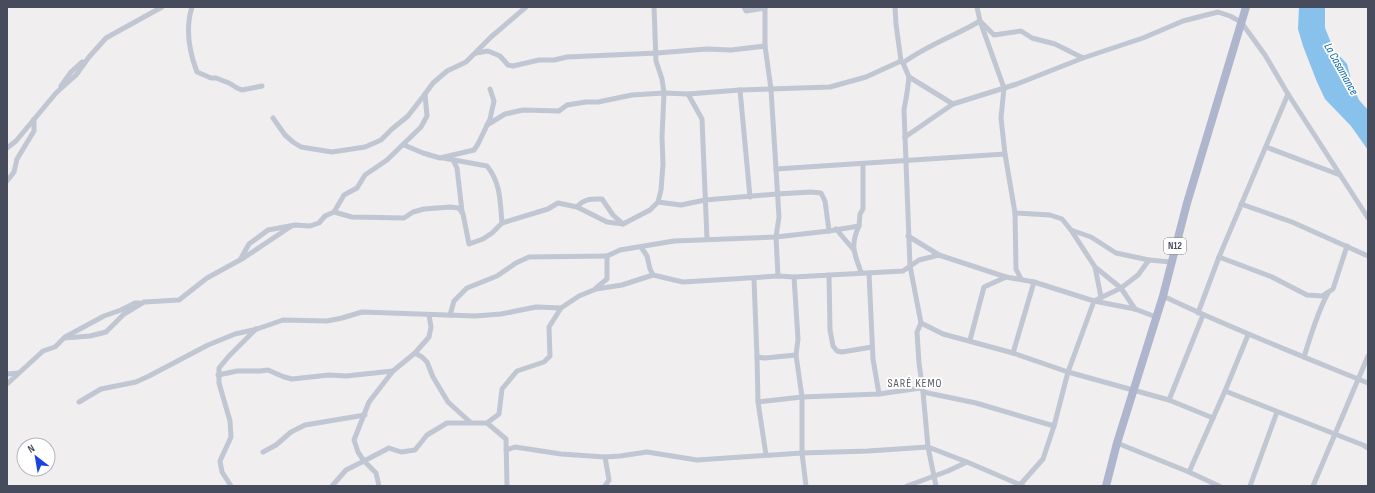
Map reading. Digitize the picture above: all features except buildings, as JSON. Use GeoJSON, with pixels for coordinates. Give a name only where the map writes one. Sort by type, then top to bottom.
{"type":"FeatureCollection","features":[{"type":"Feature","properties":{"kind":"main road","name":"N12"},"geometry":{"type":"LineString","coordinates":[[1106,486],[1117,443],[1163,296],[1187,203],[1246,7]]}},
{"type":"Feature","properties":{"kind":"street"},"geometry":{"type":"LineString","coordinates":[[7,148],[16,141],[56,93],[76,75],[89,56],[106,38],[162,7]]}},
{"type":"Feature","properties":{"kind":"street"},"geometry":{"type":"LineString","coordinates":[[192,7],[189,17],[189,41],[190,53],[197,72],[211,78],[216,78],[242,90],[262,86]]}},
{"type":"Feature","properties":{"kind":"street"},"geometry":{"type":"LineString","coordinates":[[273,118],[285,135],[301,147],[332,152],[365,148],[381,140],[408,116],[433,82],[447,71],[466,62],[526,7]]}},
{"type":"Feature","properties":{"kind":"street"},"geometry":{"type":"LineString","coordinates":[[453,160],[457,168],[463,214],[469,244],[492,233],[502,223],[548,209],[558,203],[578,207],[607,222],[623,224],[650,210],[658,202],[661,190],[663,164],[662,137],[664,93],[662,79],[656,61],[657,53],[654,7]]}},
{"type":"Feature","properties":{"kind":"street"},"geometry":{"type":"LineString","coordinates":[[744,7],[746,11],[765,8],[765,46],[771,89],[779,217],[776,237],[778,276]]}},
{"type":"Feature","properties":{"kind":"street"},"geometry":{"type":"LineString","coordinates":[[895,7],[902,62],[909,77],[904,110],[908,236],[910,266],[921,322],[918,332],[919,363],[928,447],[936,486]]}},
{"type":"Feature","properties":{"kind":"street"},"geometry":{"type":"LineString","coordinates":[[977,7],[980,21],[1004,88],[1000,118],[1015,213],[1016,269],[1021,279]]}},
{"type":"Feature","properties":{"kind":"street"},"geometry":{"type":"LineString","coordinates":[[905,137],[953,104],[1004,88],[1083,58],[1143,38],[1184,21],[1218,12],[1241,22],[1265,54],[1288,94],[1368,218]]}},
{"type":"Feature","properties":{"kind":"street"},"geometry":{"type":"LineString","coordinates":[[487,125],[505,114],[523,110],[559,111],[567,105],[598,102],[632,95],[664,93],[688,94],[740,90],[830,87],[866,77],[902,62],[927,47],[980,21]]}},
{"type":"Feature","properties":{"kind":"street"},"geometry":{"type":"LineString","coordinates":[[980,21],[994,35],[1021,31],[1032,38],[1055,44],[1083,58]]}},
{"type":"Feature","properties":{"kind":"street"},"geometry":{"type":"LineString","coordinates":[[475,53],[488,51],[500,56],[508,65],[513,66],[539,60],[707,49],[732,50],[765,46]]}},
{"type":"Feature","properties":{"kind":"street"},"geometry":{"type":"LineString","coordinates":[[909,77],[953,104]]}},
{"type":"Feature","properties":{"kind":"street"},"geometry":{"type":"LineString","coordinates":[[440,158],[474,150],[487,125],[494,101],[490,89]]}},
{"type":"Feature","properties":{"kind":"street"},"geometry":{"type":"LineString","coordinates":[[740,90],[750,197]]}},
{"type":"Feature","properties":{"kind":"street"},"geometry":{"type":"LineString","coordinates":[[240,260],[249,244],[268,230],[294,225],[310,226],[318,223],[325,216],[334,212],[344,195],[357,188],[365,175],[387,160],[421,127],[427,116],[425,94]]}},
{"type":"Feature","properties":{"kind":"street"},"geometry":{"type":"LineString","coordinates":[[688,94],[702,119],[707,240]]}},
{"type":"Feature","properties":{"kind":"street"},"geometry":{"type":"LineString","coordinates":[[1169,400],[1201,314],[1219,257],[1288,94]]}},
{"type":"Feature","properties":{"kind":"street"},"geometry":{"type":"LineString","coordinates":[[7,181],[14,172],[17,159],[34,131],[34,118]]}},
{"type":"Feature","properties":{"kind":"street"},"geometry":{"type":"LineString","coordinates":[[404,145],[440,158],[487,166],[497,182],[502,223]]}},
{"type":"Feature","properties":{"kind":"street"},"geometry":{"type":"LineString","coordinates":[[1266,147],[1340,175]]}},
{"type":"Feature","properties":{"kind":"street"},"geometry":{"type":"LineString","coordinates":[[776,169],[1005,154]]}},
{"type":"Feature","properties":{"kind":"street"},"geometry":{"type":"LineString","coordinates":[[853,249],[859,226],[860,214],[863,209],[863,164]]}},
{"type":"Feature","properties":{"kind":"street"},"geometry":{"type":"LineString","coordinates":[[658,202],[681,205],[705,200],[777,194],[811,192],[821,193],[825,201],[829,231]]}},
{"type":"Feature","properties":{"kind":"street"},"geometry":{"type":"LineString","coordinates":[[578,207],[582,202],[591,199],[602,199],[613,215],[623,224]]}},
{"type":"Feature","properties":{"kind":"street"},"geometry":{"type":"LineString","coordinates":[[1241,204],[1292,222],[1368,256]]}},
{"type":"Feature","properties":{"kind":"street"},"geometry":{"type":"LineString","coordinates":[[334,212],[352,217],[404,218],[418,210],[450,207],[459,208],[463,214]]}},
{"type":"Feature","properties":{"kind":"street"},"geometry":{"type":"LineString","coordinates":[[1015,213],[1050,215],[1062,219],[1095,267],[1121,288],[1135,309]]}},
{"type":"Feature","properties":{"kind":"street"},"geometry":{"type":"LineString","coordinates":[[7,384],[43,351],[55,347],[64,338],[76,330],[135,303],[179,300],[207,278],[240,260],[294,225]]}},
{"type":"Feature","properties":{"kind":"street"},"geometry":{"type":"LineString","coordinates":[[450,315],[454,301],[467,288],[497,276],[516,263],[529,257],[607,256],[620,250],[674,241],[776,237],[859,226]]}},
{"type":"Feature","properties":{"kind":"street"},"geometry":{"type":"LineString","coordinates":[[836,229],[853,249],[861,272]]}},
{"type":"Feature","properties":{"kind":"street"},"geometry":{"type":"LineString","coordinates":[[1071,230],[1091,238],[1116,253],[1149,260],[1171,262]]}},
{"type":"Feature","properties":{"kind":"street"},"geometry":{"type":"LineString","coordinates":[[908,236],[939,255],[1006,277],[1034,282],[1094,300],[1135,309],[1156,317]]}},
{"type":"Feature","properties":{"kind":"street"},"geometry":{"type":"LineString","coordinates":[[1219,257],[1272,278],[1307,295],[1322,296],[1333,289],[1347,246]]}},
{"type":"Feature","properties":{"kind":"street"},"geometry":{"type":"LineString","coordinates":[[641,247],[647,256],[653,275]]}},
{"type":"Feature","properties":{"kind":"street"},"geometry":{"type":"LineString","coordinates":[[487,423],[499,414],[502,390],[517,371],[544,362],[550,356],[549,327],[561,308],[579,296],[596,289],[622,285],[653,275],[683,282],[754,279],[778,276],[794,277],[861,272],[903,271],[919,260],[939,255]]}},
{"type":"Feature","properties":{"kind":"street"},"geometry":{"type":"LineString","coordinates":[[596,289],[607,279],[607,256]]}},
{"type":"Feature","properties":{"kind":"street"},"geometry":{"type":"LineString","coordinates":[[506,450],[515,447],[561,454],[605,457],[647,452],[696,460],[928,447],[967,462],[1020,486],[1043,459],[1054,426],[1068,372],[1094,300],[1121,288],[1138,275],[1149,260]]}},
{"type":"Feature","properties":{"kind":"street"},"geometry":{"type":"LineString","coordinates":[[1095,267],[1101,297]]}},
{"type":"Feature","properties":{"kind":"street"},"geometry":{"type":"LineString","coordinates":[[868,273],[873,359],[879,394]]}},
{"type":"Feature","properties":{"kind":"street"},"geometry":{"type":"LineString","coordinates":[[829,275],[830,330],[833,346],[837,351],[842,352],[872,347]]}},
{"type":"Feature","properties":{"kind":"street"},"geometry":{"type":"LineString","coordinates":[[794,277],[798,339],[796,355],[802,397],[802,453],[806,486]]}},
{"type":"Feature","properties":{"kind":"street"},"geometry":{"type":"LineString","coordinates":[[970,340],[984,287],[1006,277]]}},
{"type":"Feature","properties":{"kind":"street"},"geometry":{"type":"LineString","coordinates":[[754,279],[758,402],[766,455]]}},
{"type":"Feature","properties":{"kind":"street"},"geometry":{"type":"LineString","coordinates":[[1013,353],[1034,282]]}},
{"type":"Feature","properties":{"kind":"street"},"geometry":{"type":"LineString","coordinates":[[1304,357],[1321,305],[1328,292]]}},
{"type":"Feature","properties":{"kind":"street"},"geometry":{"type":"LineString","coordinates":[[1163,296],[1248,335],[1368,383]]}},
{"type":"Feature","properties":{"kind":"street"},"geometry":{"type":"LineString","coordinates":[[64,338],[90,336],[106,332],[124,314],[144,302]]}},
{"type":"Feature","properties":{"kind":"street"},"geometry":{"type":"LineString","coordinates":[[79,402],[101,389],[136,382],[150,376],[208,345],[235,334],[257,329],[283,320],[327,320],[342,318],[362,312],[395,312],[429,316],[475,316],[501,314],[536,307],[561,308]]}},
{"type":"Feature","properties":{"kind":"street"},"geometry":{"type":"LineString","coordinates":[[379,486],[376,473],[364,461],[358,452],[354,440],[369,402],[393,371],[415,353],[429,337],[431,327],[429,316]]}},
{"type":"Feature","properties":{"kind":"street"},"geometry":{"type":"LineString","coordinates":[[921,322],[943,334],[970,340],[1068,372],[1169,400],[1213,418]]}},
{"type":"Feature","properties":{"kind":"street"},"geometry":{"type":"LineString","coordinates":[[231,486],[222,472],[220,461],[231,437],[230,421],[219,383],[219,368],[229,356],[257,329]]}},
{"type":"Feature","properties":{"kind":"street"},"geometry":{"type":"LineString","coordinates":[[1189,472],[1248,335]]}},
{"type":"Feature","properties":{"kind":"street"},"geometry":{"type":"LineString","coordinates":[[415,353],[427,362],[433,377],[448,402],[470,422]]}},
{"type":"Feature","properties":{"kind":"street"},"geometry":{"type":"LineString","coordinates":[[757,357],[766,358],[796,355]]}},
{"type":"Feature","properties":{"kind":"street"},"geometry":{"type":"LineString","coordinates":[[1313,486],[1368,356]]}},
{"type":"Feature","properties":{"kind":"street"},"geometry":{"type":"LineString","coordinates":[[218,375],[237,371],[268,370],[284,378],[292,379],[329,375],[346,376],[393,371]]}},
{"type":"Feature","properties":{"kind":"street"},"geometry":{"type":"LineString","coordinates":[[7,374],[18,373]]}},
{"type":"Feature","properties":{"kind":"street"},"geometry":{"type":"LineString","coordinates":[[758,402],[802,397],[879,394],[922,390],[976,403],[1054,426]]}},
{"type":"Feature","properties":{"kind":"street"},"geometry":{"type":"LineString","coordinates":[[1225,390],[1368,448]]}},
{"type":"Feature","properties":{"kind":"street"},"geometry":{"type":"LineString","coordinates":[[1250,486],[1277,412]]}},
{"type":"Feature","properties":{"kind":"street"},"geometry":{"type":"LineString","coordinates":[[263,452],[276,445],[291,432],[305,425],[365,415]]}},
{"type":"Feature","properties":{"kind":"street"},"geometry":{"type":"LineString","coordinates":[[332,486],[346,470],[389,448],[401,452],[416,450],[427,435],[447,423],[470,422],[487,423],[506,439],[507,486]]}},
{"type":"Feature","properties":{"kind":"street"},"geometry":{"type":"LineString","coordinates":[[1117,443],[1189,472],[1219,486]]}},
{"type":"Feature","properties":{"kind":"street"},"geometry":{"type":"LineString","coordinates":[[605,457],[609,480],[605,486]]}},
{"type":"Feature","properties":{"kind":"street"},"geometry":{"type":"LineString","coordinates":[[907,486],[948,472],[967,462]]}},
{"type":"Feature","properties":{"kind":"water","name":"La Casamance"},"geometry":{"type":"Polygon","coordinates":[[[1299,7],[1325,7],[1325,28],[1334,50],[1347,64],[1353,87],[1359,100],[1368,110],[1368,150],[1351,126],[1325,99],[1303,46],[1298,29],[1299,7]]]}},
{"type":"Feature","properties":{"kind":"district","name":"SARÉ KEMO"},"geometry":{"type":"Point","coordinates":[915,383]}}]}
